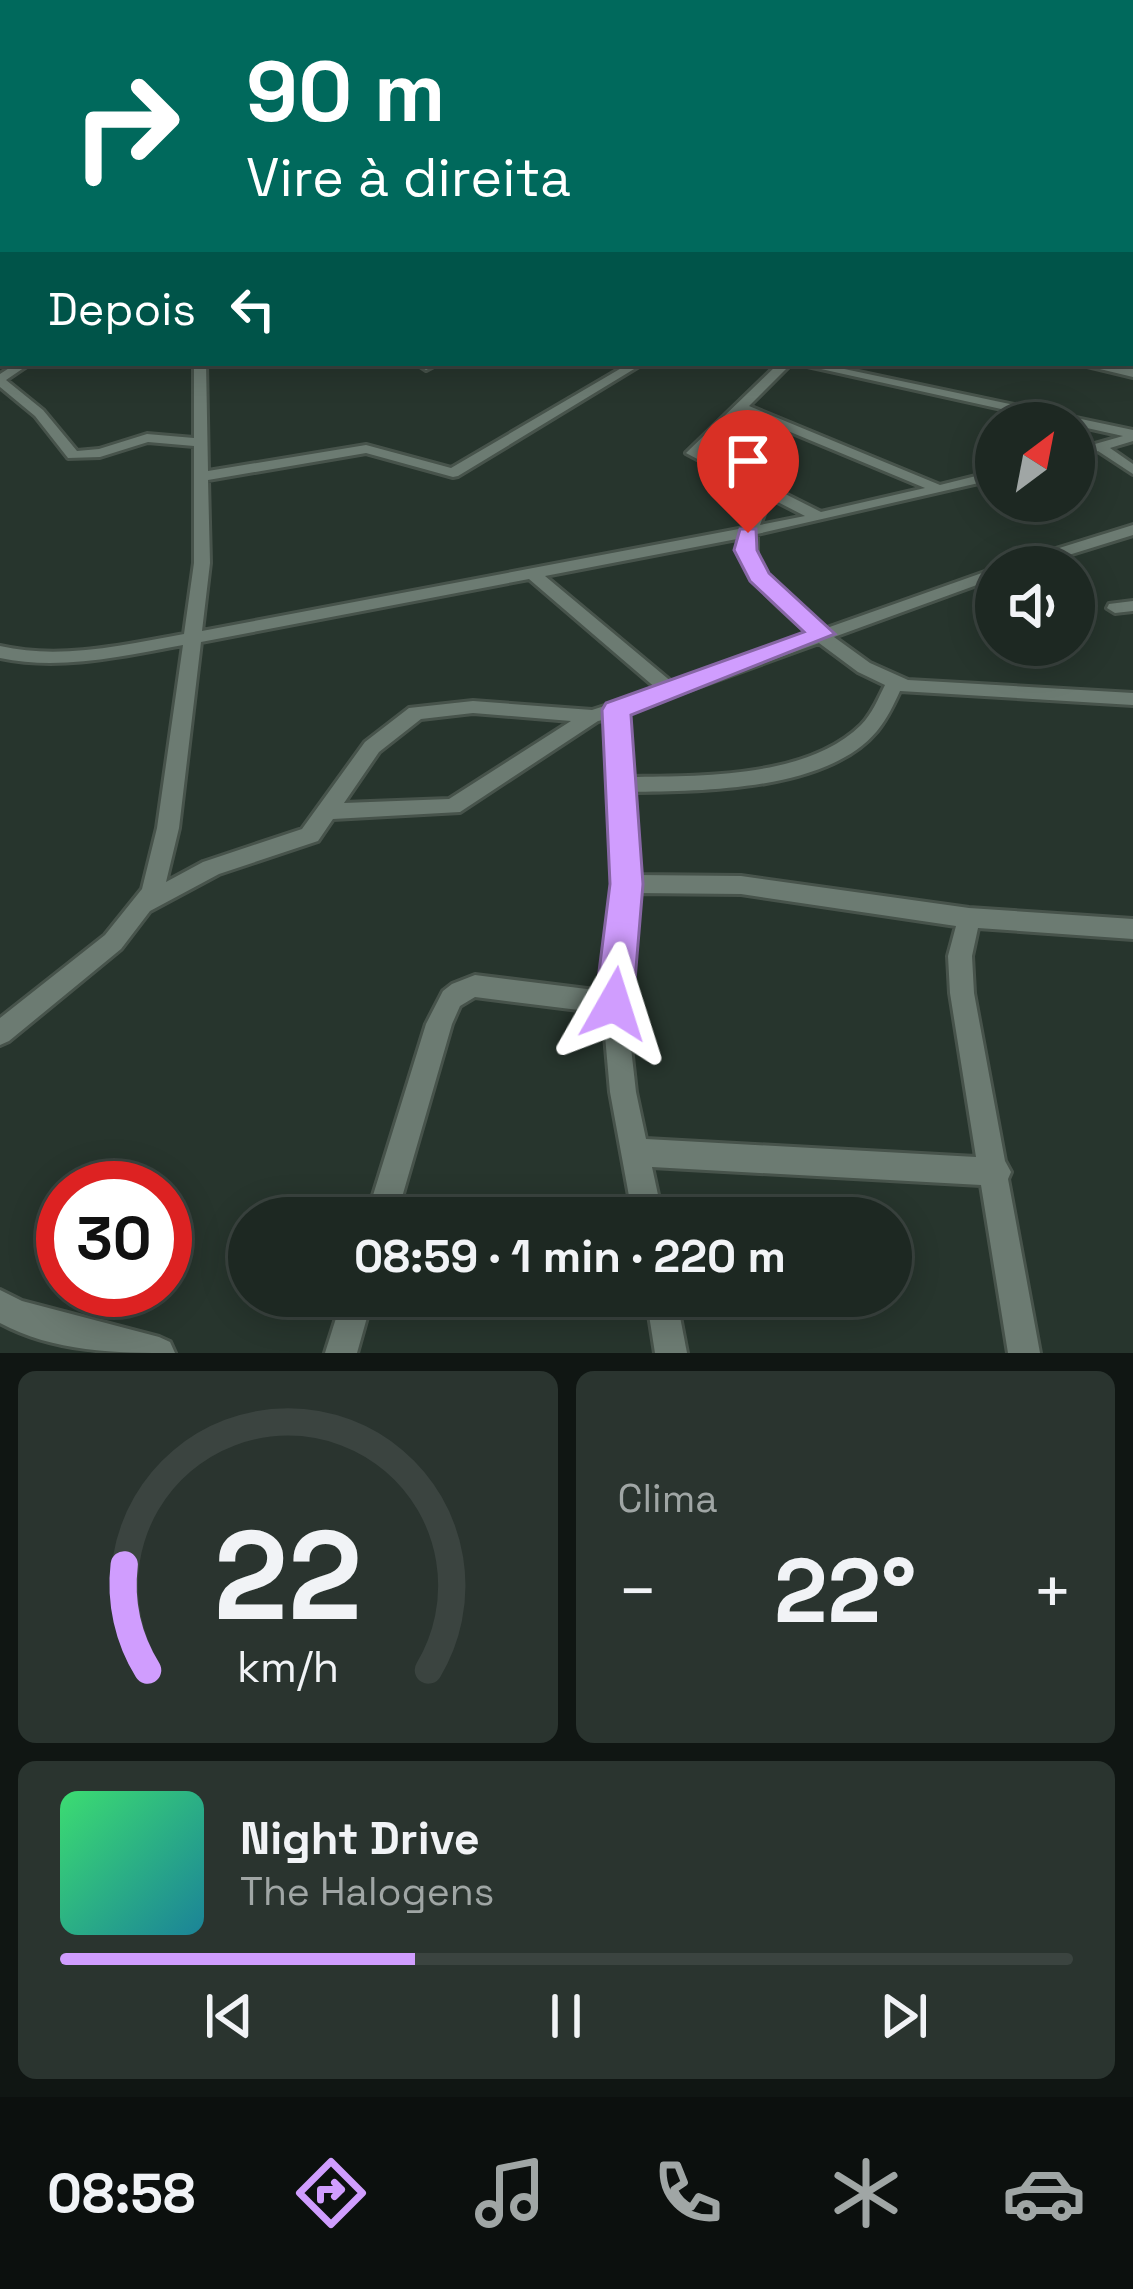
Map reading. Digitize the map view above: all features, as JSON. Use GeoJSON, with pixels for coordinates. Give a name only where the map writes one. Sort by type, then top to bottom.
{"type":"FeatureCollection","features":[{"type":"Feature","properties":{"kind":"street"},"geometry":{"type":"LineString","coordinates":[[143,906],[168,828],[202,563],[200,366]]}},
{"type":"Feature","properties":{"kind":"street"},"geometry":{"type":"LineString","coordinates":[[199,477],[366,448],[454,472],[633,366]]}},
{"type":"Feature","properties":{"kind":"street"},"geometry":{"type":"LineString","coordinates":[[783,366],[693,453],[817,516]]}},
{"type":"Feature","properties":{"kind":"street"},"geometry":{"type":"LineString","coordinates":[[814,366],[1133,435]]}},
{"type":"Feature","properties":{"kind":"street"},"geometry":{"type":"LineString","coordinates":[[1097,366],[1133,373]]}},
{"type":"Feature","properties":{"kind":"street"},"geometry":{"type":"LineString","coordinates":[[0,380],[39,413],[73,454],[100,453],[147,438],[199,442]]}},
{"type":"Feature","properties":{"kind":"street"},"geometry":{"type":"LineString","coordinates":[[741,407],[939,489]]}},
{"type":"Feature","properties":{"kind":"street"},"geometry":{"type":"LineString","coordinates":[[1095,448],[1133,435]]}},
{"type":"Feature","properties":{"kind":"street"},"geometry":{"type":"LineString","coordinates":[[1100,447],[1133,470]]}},
{"type":"Feature","properties":{"kind":"street"},"geometry":{"type":"LineString","coordinates":[[0,652],[37,660],[193,636],[748,533],[975,480]]}},
{"type":"Feature","properties":{"kind":"street"},"geometry":{"type":"LineString","coordinates":[[766,491],[746,550],[758,576],[876,678],[1133,699]]}},
{"type":"Feature","properties":{"kind":"street"},"geometry":{"type":"LineString","coordinates":[[1082,546],[1133,530]]}},
{"type":"Feature","properties":{"kind":"street"},"geometry":{"type":"LineString","coordinates":[[534,575],[672,692]]}},
{"type":"Feature","properties":{"kind":"street"},"geometry":{"type":"LineString","coordinates":[[327,811],[453,807],[604,713],[975,580]]}},
{"type":"Feature","properties":{"kind":"street"},"geometry":{"type":"LineString","coordinates":[[624,784],[718,783],[766,776],[849,744],[868,730],[895,683]]}},
{"type":"Feature","properties":{"kind":"street"},"geometry":{"type":"LineString","coordinates":[[0,1033],[113,942],[143,906],[211,868],[296,844],[327,811],[372,747],[416,713],[473,707],[604,713]]}},
{"type":"Feature","properties":{"kind":"street"},"geometry":{"type":"LineString","coordinates":[[604,713],[624,784],[626,884],[614,1004],[623,1092],[644,1197]]}},
{"type":"Feature","properties":{"kind":"street"},"geometry":{"type":"LineString","coordinates":[[626,884],[741,885],[969,918],[1133,928]]}},
{"type":"Feature","properties":{"kind":"street"},"geometry":{"type":"LineString","coordinates":[[969,918],[959,956],[962,993],[997,1172],[1024,1353]]}},
{"type":"Feature","properties":{"kind":"street"},"geometry":{"type":"LineString","coordinates":[[387,1197],[447,1001],[458,991],[476,986],[614,1004]]}},
{"type":"Feature","properties":{"kind":"street"},"geometry":{"type":"LineString","coordinates":[[637,1152],[997,1172]]}},
{"type":"Feature","properties":{"kind":"street"},"geometry":{"type":"LineString","coordinates":[[0,1305],[15,1315],[159,1353]]}},
{"type":"Feature","properties":{"kind":"street"},"geometry":{"type":"LineString","coordinates":[[341,1353],[352,1317]]}},
{"type":"Feature","properties":{"kind":"street"},"geometry":{"type":"LineString","coordinates":[[665,1317],[671,1353]]}},
{"type":"Feature","properties":{"kind":"route"},"geometry":{"type":"LineString","coordinates":[[614,1004],[626,884],[624,784],[616,710],[822,634],[758,576],[748,561],[748,533]]}}]}
